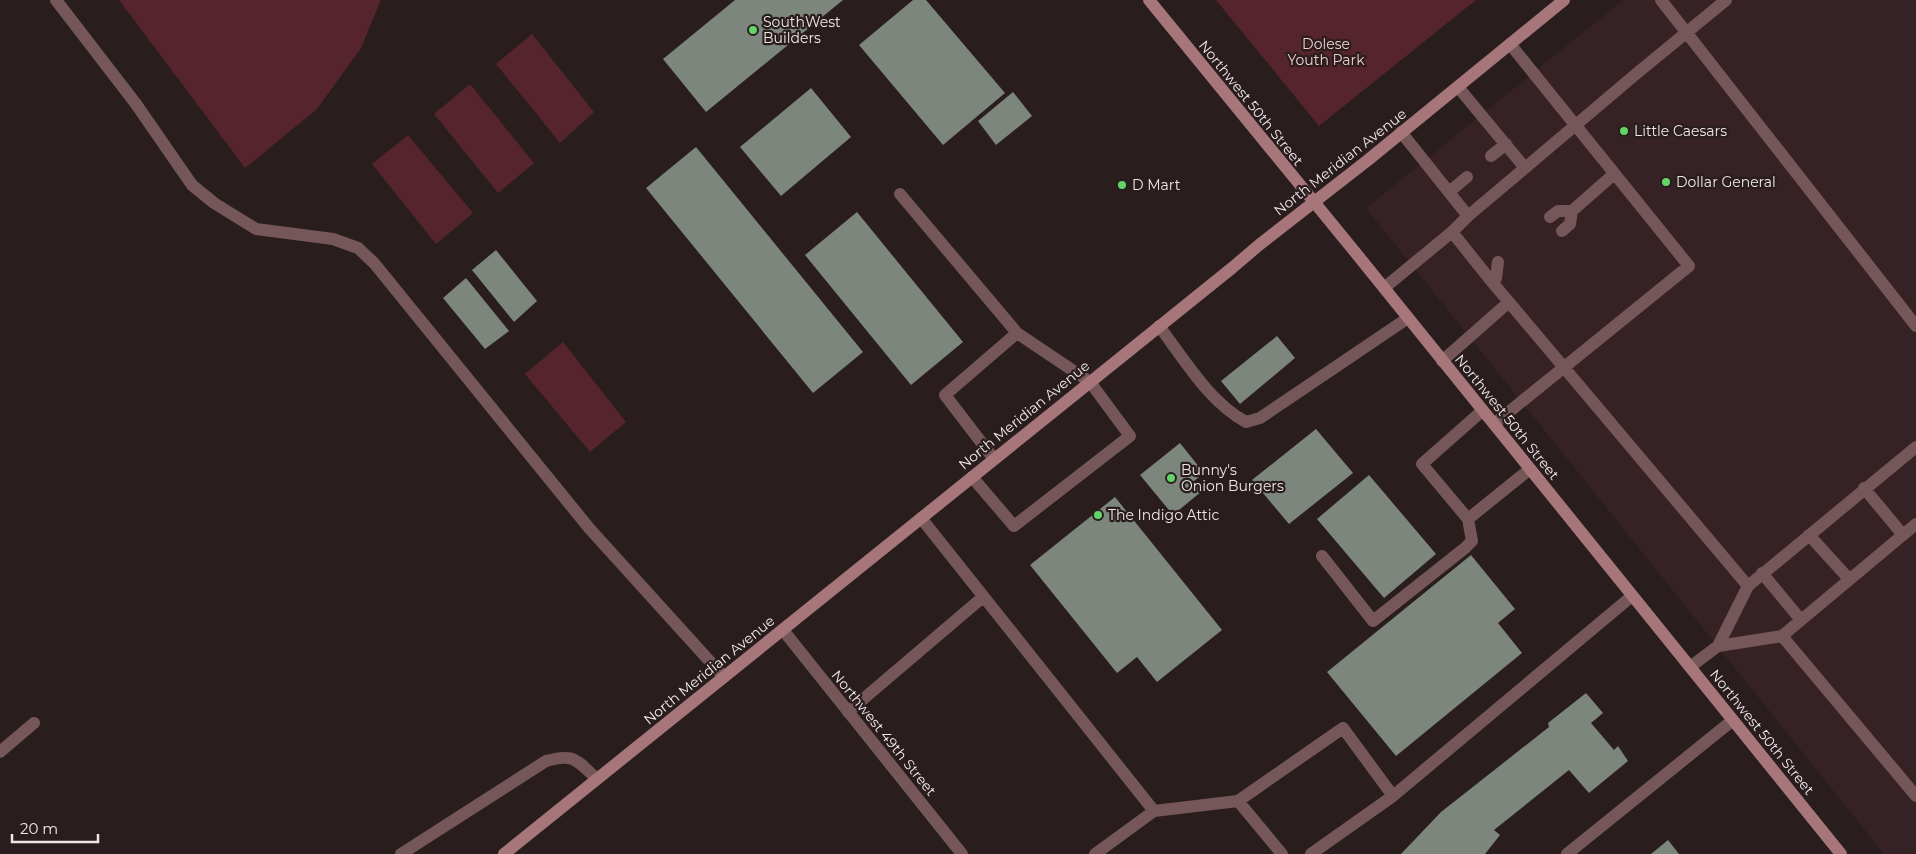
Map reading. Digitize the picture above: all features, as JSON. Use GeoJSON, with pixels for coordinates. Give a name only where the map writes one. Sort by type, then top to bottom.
{"type":"FeatureCollection","features":[{"type":"Feature","properties":{"kind":"main road","name":"Northwest 50th Street"},"geometry":{"type":"LineString","coordinates":[[1149,0],[1841,854]]}},
{"type":"Feature","properties":{"kind":"main road","name":"North Meridian Avenue"},"geometry":{"type":"LineString","coordinates":[[504,854],[1564,0]]}},
{"type":"Feature","properties":{"kind":"street"},"geometry":{"type":"LineString","coordinates":[[56,0],[136,104],[192,185],[214,203],[256,229],[333,239],[358,248],[374,263],[589,528],[724,677]]}},
{"type":"Feature","properties":{"kind":"street"},"geometry":{"type":"LineString","coordinates":[[1661,0],[1916,326]]}},
{"type":"Feature","properties":{"kind":"street"},"geometry":{"type":"LineString","coordinates":[[1384,288],[1726,0]]}},
{"type":"Feature","properties":{"kind":"street"},"geometry":{"type":"LineString","coordinates":[[1494,424],[1689,266],[1510,44]]}},
{"type":"Feature","properties":{"kind":"street"},"geometry":{"type":"LineString","coordinates":[[1458,86],[1526,168]]}},
{"type":"Feature","properties":{"kind":"street"},"geometry":{"type":"LineString","coordinates":[[1401,132],[1468,216]]}},
{"type":"Feature","properties":{"kind":"street"},"geometry":{"type":"LineString","coordinates":[[1491,156],[1506,144]]}},
{"type":"Feature","properties":{"kind":"street"},"geometry":{"type":"LineString","coordinates":[[1562,231],[1570,224],[1572,211],[1614,174]]}},
{"type":"Feature","properties":{"kind":"street"},"geometry":{"type":"LineString","coordinates":[[1449,192],[1466,177]]}},
{"type":"Feature","properties":{"kind":"street"},"geometry":{"type":"LineString","coordinates":[[900,194],[1017,333],[1090,382],[1130,436],[1014,526],[972,477]]}},
{"type":"Feature","properties":{"kind":"street"},"geometry":{"type":"LineString","coordinates":[[1550,217],[1558,211],[1572,211]]}},
{"type":"Feature","properties":{"kind":"street"},"geometry":{"type":"LineString","coordinates":[[1452,232],[1499,279]]}},
{"type":"Feature","properties":{"kind":"street"},"geometry":{"type":"LineString","coordinates":[[1498,262],[1499,279],[1509,302],[1748,586]]}},
{"type":"Feature","properties":{"kind":"street"},"geometry":{"type":"LineString","coordinates":[[1442,361],[1509,302]]}},
{"type":"Feature","properties":{"kind":"street"},"geometry":{"type":"LineString","coordinates":[[1159,326],[1216,400],[1232,415],[1246,422],[1260,418],[1408,318]]}},
{"type":"Feature","properties":{"kind":"street"},"geometry":{"type":"LineString","coordinates":[[994,459],[945,394],[1017,333]]}},
{"type":"Feature","properties":{"kind":"street"},"geometry":{"type":"LineString","coordinates":[[1322,556],[1373,621],[1465,548],[1472,541],[1468,519],[1422,464],[1482,411]]}},
{"type":"Feature","properties":{"kind":"street"},"geometry":{"type":"LineString","coordinates":[[1690,667],[1718,646],[1748,586],[1864,488],[1916,447]]}},
{"type":"Feature","properties":{"kind":"street"},"geometry":{"type":"LineString","coordinates":[[1468,519],[1530,469]]}},
{"type":"Feature","properties":{"kind":"street"},"geometry":{"type":"LineString","coordinates":[[1864,488],[1903,535]]}},
{"type":"Feature","properties":{"kind":"street"},"geometry":{"type":"LineString","coordinates":[[921,518],[1154,811]]}},
{"type":"Feature","properties":{"kind":"street"},"geometry":{"type":"LineString","coordinates":[[1718,646],[1782,636],[1916,524]]}},
{"type":"Feature","properties":{"kind":"street"},"geometry":{"type":"LineString","coordinates":[[1810,535],[1849,579]]}},
{"type":"Feature","properties":{"kind":"street"},"geometry":{"type":"LineString","coordinates":[[1762,573],[1801,620]]}},
{"type":"Feature","properties":{"kind":"street"},"geometry":{"type":"LineString","coordinates":[[1311,854],[1393,796],[1632,596]]}},
{"type":"Feature","properties":{"kind":"street"},"geometry":{"type":"LineString","coordinates":[[848,712],[983,597]]}},
{"type":"Feature","properties":{"kind":"street","name":"Northwest 49th Street"},"geometry":{"type":"LineString","coordinates":[[783,630],[962,854]]}},
{"type":"Feature","properties":{"kind":"street"},"geometry":{"type":"LineString","coordinates":[[1782,636],[1916,796]]}},
{"type":"Feature","properties":{"kind":"street"},"geometry":{"type":"LineString","coordinates":[[1567,854],[1733,720]]}},
{"type":"Feature","properties":{"kind":"street"},"geometry":{"type":"LineString","coordinates":[[0,752],[34,724]]}},
{"type":"Feature","properties":{"kind":"street"},"geometry":{"type":"LineString","coordinates":[[1095,854],[1154,811],[1238,801],[1343,728],[1393,796]]}},
{"type":"Feature","properties":{"kind":"street"},"geometry":{"type":"LineString","coordinates":[[401,854],[546,761],[561,757],[574,758],[597,779]]}},
{"type":"Feature","properties":{"kind":"street"},"geometry":{"type":"LineString","coordinates":[[1238,801],[1282,854]]}},
{"type":"Feature","properties":{"kind":"shaded area"},"geometry":{"type":"Polygon","coordinates":[[[1623,0],[1916,0],[1916,854],[1884,854],[1366,208],[1623,0]]]}},
{"type":"Feature","properties":{"kind":"green space"},"geometry":{"type":"Polygon","coordinates":[[[119,0],[381,0],[361,48],[317,109],[245,168],[119,0]]]}},
{"type":"Feature","properties":{"kind":"green space","name":"Dolese Youth Park"},"geometry":{"type":"Polygon","coordinates":[[[1216,0],[1476,0],[1319,126],[1216,0]]]}},
{"type":"Feature","properties":{"kind":"green space"},"geometry":{"type":"Polygon","coordinates":[[[532,34],[594,112],[560,143],[496,64],[532,34]]]}},
{"type":"Feature","properties":{"kind":"green space"},"geometry":{"type":"Polygon","coordinates":[[[470,84],[534,163],[498,193],[434,114],[470,84]]]}},
{"type":"Feature","properties":{"kind":"green space"},"geometry":{"type":"Polygon","coordinates":[[[408,135],[473,213],[436,244],[372,164],[408,135]]]}},
{"type":"Feature","properties":{"kind":"green space"},"geometry":{"type":"Polygon","coordinates":[[[563,342],[626,422],[590,452],[525,374],[563,342]]]}},
{"type":"Feature","properties":{"kind":"building","name":"SouthWest Builders"},"geometry":{"type":"Polygon","coordinates":[[[735,0],[843,0],[706,112],[663,59],[735,0]]]}},
{"type":"Feature","properties":{"kind":"building"},"geometry":{"type":"Polygon","coordinates":[[[913,0],[926,0],[1005,93],[943,145],[859,45],[913,0]]]}},
{"type":"Feature","properties":{"kind":"building"},"geometry":{"type":"Polygon","coordinates":[[[811,88],[851,137],[781,196],[740,147],[811,88]]]}},
{"type":"Feature","properties":{"kind":"building"},"geometry":{"type":"Polygon","coordinates":[[[1013,92],[1032,116],[996,145],[978,121],[1013,92]]]}},
{"type":"Feature","properties":{"kind":"building"},"geometry":{"type":"Polygon","coordinates":[[[696,147],[863,352],[813,393],[646,188],[696,147]]]}},
{"type":"Feature","properties":{"kind":"building"},"geometry":{"type":"Polygon","coordinates":[[[857,212],[963,342],[911,385],[805,255],[857,212]]]}},
{"type":"Feature","properties":{"kind":"building"},"geometry":{"type":"Polygon","coordinates":[[[496,250],[537,301],[514,322],[472,270],[496,250]]]}},
{"type":"Feature","properties":{"kind":"building"},"geometry":{"type":"Polygon","coordinates":[[[466,278],[509,331],[485,349],[443,298],[466,278]]]}},
{"type":"Feature","properties":{"kind":"building"},"geometry":{"type":"Polygon","coordinates":[[[1277,336],[1295,358],[1240,404],[1221,381],[1277,336]]]}},
{"type":"Feature","properties":{"kind":"building"},"geometry":{"type":"Polygon","coordinates":[[[1316,429],[1353,473],[1289,524],[1252,480],[1316,429]]]}},
{"type":"Feature","properties":{"kind":"building","name":"Bunny's Onion Burgers"},"geometry":{"type":"Polygon","coordinates":[[[1180,443],[1204,473],[1194,481],[1202,491],[1173,515],[1140,475],[1180,443]]]}},
{"type":"Feature","properties":{"kind":"building"},"geometry":{"type":"Polygon","coordinates":[[[1369,475],[1436,554],[1384,598],[1317,519],[1369,475]]]}},
{"type":"Feature","properties":{"kind":"building"},"geometry":{"type":"Polygon","coordinates":[[[1115,497],[1222,630],[1157,682],[1137,657],[1117,673],[1030,565],[1115,497]]]}},
{"type":"Feature","properties":{"kind":"building"},"geometry":{"type":"Polygon","coordinates":[[[1471,555],[1515,609],[1498,623],[1522,653],[1396,756],[1327,672],[1471,555]]]}},
{"type":"Feature","properties":{"kind":"building"},"geometry":{"type":"Polygon","coordinates":[[[1586,693],[1603,713],[1591,723],[1614,750],[1618,746],[1628,761],[1589,793],[1569,770],[1494,830],[1500,835],[1485,854],[1401,854],[1441,812],[1549,727],[1548,723],[1586,693]]]}},
{"type":"Feature","properties":{"kind":"building"},"geometry":{"type":"Polygon","coordinates":[[[1668,840],[1679,854],[1651,854],[1668,840]]]}},
{"type":"Feature","properties":{"kind":"place","name":"SouthWest Builders"},"geometry":{"type":"Point","coordinates":[753,30]}},
{"type":"Feature","properties":{"kind":"place","name":"Little Caesars"},"geometry":{"type":"Point","coordinates":[1624,131]}},
{"type":"Feature","properties":{"kind":"place","name":"Dollar General"},"geometry":{"type":"Point","coordinates":[1666,182]}},
{"type":"Feature","properties":{"kind":"place","name":"D Mart"},"geometry":{"type":"Point","coordinates":[1122,185]}},
{"type":"Feature","properties":{"kind":"place","name":"Bunny's Onion Burgers"},"geometry":{"type":"Point","coordinates":[1171,478]}},
{"type":"Feature","properties":{"kind":"place","name":"The Indigo Attic"},"geometry":{"type":"Point","coordinates":[1098,515]}}]}
